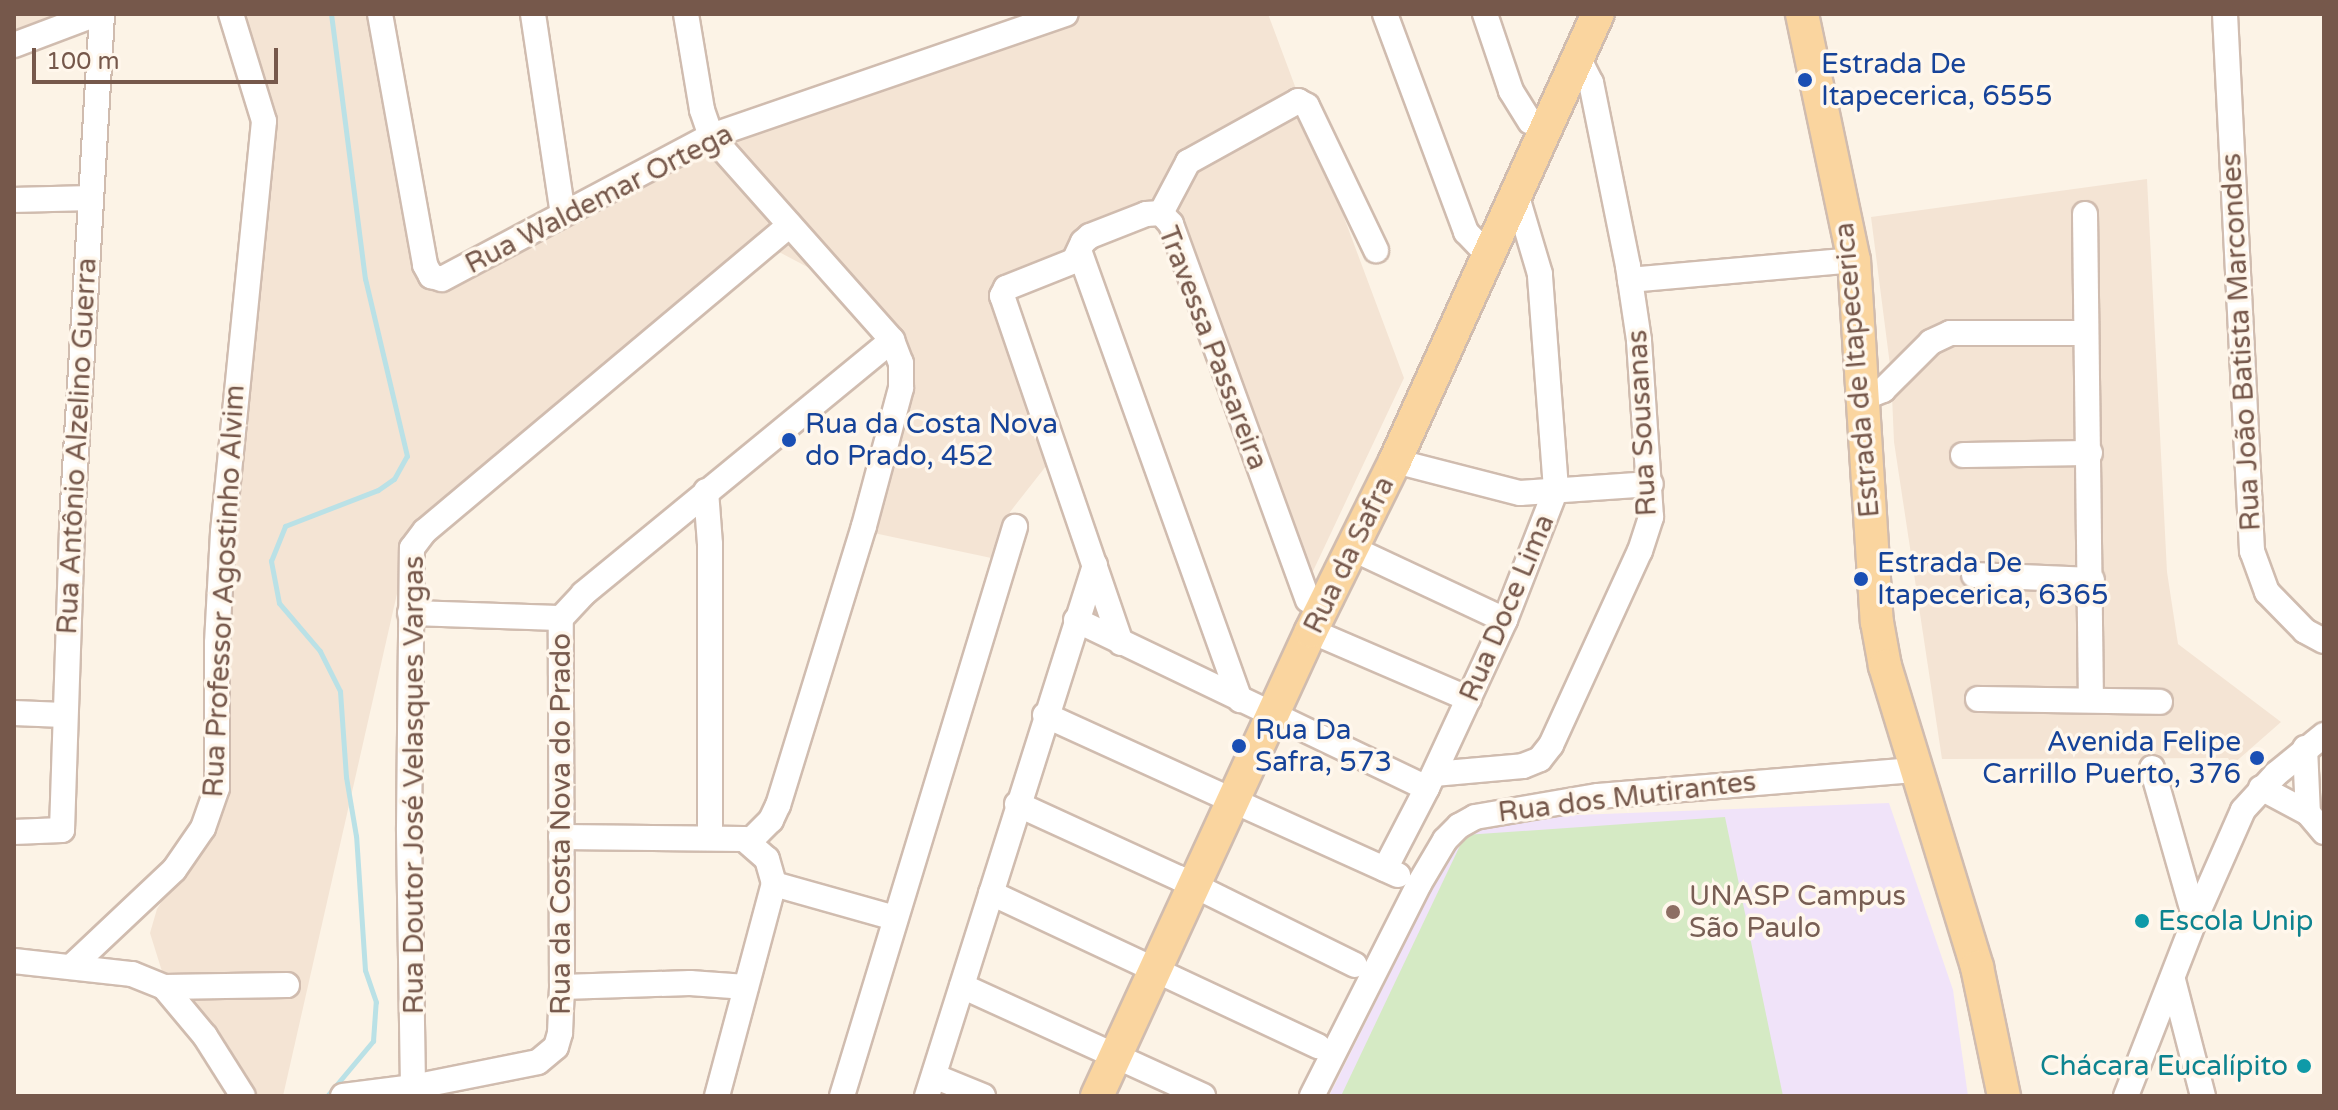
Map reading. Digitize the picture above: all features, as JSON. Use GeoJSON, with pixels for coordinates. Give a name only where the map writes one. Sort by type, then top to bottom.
{"type":"FeatureCollection","features":[{"type":"Feature","properties":{"kind":"main road","name":"Rua da Safra"},"geometry":{"type":"LineString","coordinates":[[1079,1096],[1108,1052],[1149,966],[1226,797],[1257,708],[1351,548],[1395,461],[1530,121],[1579,14]]}},
{"type":"Feature","properties":{"kind":"main road","name":"Rua da Safra"},"geometry":{"type":"LineString","coordinates":[[1309,616],[1480,249],[1515,190],[1598,14]]}},
{"type":"Feature","properties":{"kind":"main road","name":"Estrada de Itapecerica"},"geometry":{"type":"LineString","coordinates":[[1802,14],[1854,260],[1877,622],[1885,666],[1914,770],[1977,967],[2004,1096]]}},
{"type":"Feature","properties":{"kind":"main road","name":"Rua da Safra"},"geometry":{"type":"LineString","coordinates":[[1097,1096],[1108,1052]]}},
{"type":"Feature","properties":{"kind":"street"},"geometry":{"type":"LineString","coordinates":[[14,45],[99,14]]}},
{"type":"Feature","properties":{"kind":"street","name":"Rua Antônio Alzelino Guerra"},"geometry":{"type":"LineString","coordinates":[[14,832],[62,830],[64,715],[99,14]]}},
{"type":"Feature","properties":{"kind":"street","name":"Rua Professor Agostinho Alvim"},"geometry":{"type":"LineString","coordinates":[[72,966],[174,870],[203,828],[217,788],[217,643],[223,532],[264,121],[231,14]]}},
{"type":"Feature","properties":{"kind":"street","name":"Rua Waldemar Ortega"},"geometry":{"type":"LineString","coordinates":[[380,14],[425,265],[431,276],[442,279],[711,136],[1066,14]]}},
{"type":"Feature","properties":{"kind":"street"},"geometry":{"type":"LineString","coordinates":[[533,14],[563,214]]}},
{"type":"Feature","properties":{"kind":"street"},"geometry":{"type":"LineString","coordinates":[[686,14],[702,110],[711,136],[892,340],[901,363],[901,388],[864,526],[775,814],[750,841]]}},
{"type":"Feature","properties":{"kind":"street"},"geometry":{"type":"LineString","coordinates":[[1385,14],[1461,220],[1480,249]]}},
{"type":"Feature","properties":{"kind":"street"},"geometry":{"type":"LineString","coordinates":[[1485,14],[1511,91],[1530,121]]}},
{"type":"Feature","properties":{"kind":"street","name":"Rua João Batista Marcondes"},"geometry":{"type":"LineString","coordinates":[[2225,14],[2252,551],[2267,592],[2288,617],[2324,641]]}},
{"type":"Feature","properties":{"kind":"street","name":"Rua Sousanas"},"geometry":{"type":"LineString","coordinates":[[1431,781],[1523,766],[1537,762],[1545,753],[1646,536],[1652,505],[1651,484],[1630,280],[1591,83],[1578,58]]}},
{"type":"Feature","properties":{"kind":"street"},"geometry":{"type":"LineString","coordinates":[[1161,213],[1188,162],[1298,101],[1307,106],[1376,250]]}},
{"type":"Feature","properties":{"kind":"street","name":"Rua Doce Lima"},"geometry":{"type":"LineString","coordinates":[[1045,715],[1392,873],[1505,620],[1556,489],[1540,274],[1515,190]]}},
{"type":"Feature","properties":{"kind":"street"},"geometry":{"type":"LineString","coordinates":[[14,200],[90,198]]}},
{"type":"Feature","properties":{"kind":"street","name":"Travessa Passareira"},"geometry":{"type":"LineString","coordinates":[[1121,643],[1002,296],[1006,288],[1070,264],[1090,236],[1146,214],[1161,213],[1171,224],[1309,616]]}},
{"type":"Feature","properties":{"kind":"street"},"geometry":{"type":"LineString","coordinates":[[2085,214],[2092,580],[2091,698]]}},
{"type":"Feature","properties":{"kind":"street","name":"Rua Doutor José Velasques Vargas"},"geometry":{"type":"LineString","coordinates":[[413,1087],[410,556],[425,531],[790,225]]}},
{"type":"Feature","properties":{"kind":"street"},"geometry":{"type":"LineString","coordinates":[[1080,253],[1257,708]]}},
{"type":"Feature","properties":{"kind":"street"},"geometry":{"type":"LineString","coordinates":[[1630,280],[1854,260]]}},
{"type":"Feature","properties":{"kind":"street"},"geometry":{"type":"LineString","coordinates":[[1863,398],[1883,390],[1931,342],[1950,333],[2086,333]]}},
{"type":"Feature","properties":{"kind":"street","name":"Rua da Costa Nova do Prado"},"geometry":{"type":"LineString","coordinates":[[343,1096],[413,1087],[538,1062],[548,1055],[559,1040],[562,987],[561,618],[583,594],[892,340]]}},
{"type":"Feature","properties":{"kind":"street"},"geometry":{"type":"LineString","coordinates":[[1963,455],[2090,453]]}},
{"type":"Feature","properties":{"kind":"street"},"geometry":{"type":"LineString","coordinates":[[1395,461],[1501,491],[1651,484]]}},
{"type":"Feature","properties":{"kind":"street"},"geometry":{"type":"LineString","coordinates":[[706,491],[710,573],[710,837]]}},
{"type":"Feature","properties":{"kind":"street"},"geometry":{"type":"LineString","coordinates":[[842,1096],[1015,527]]}},
{"type":"Feature","properties":{"kind":"street"},"geometry":{"type":"LineString","coordinates":[[1351,548],[1505,620]]}},
{"type":"Feature","properties":{"kind":"street"},"geometry":{"type":"LineString","coordinates":[[983,1096],[931,1086],[1045,715],[1095,565]]}},
{"type":"Feature","properties":{"kind":"street"},"geometry":{"type":"LineString","coordinates":[[1974,575],[2092,580]]}},
{"type":"Feature","properties":{"kind":"street"},"geometry":{"type":"LineString","coordinates":[[410,613],[561,618]]}},
{"type":"Feature","properties":{"kind":"street"},"geometry":{"type":"LineString","coordinates":[[1309,616],[1469,699]]}},
{"type":"Feature","properties":{"kind":"street"},"geometry":{"type":"LineString","coordinates":[[1076,620],[1257,708],[1431,781]]}},
{"type":"Feature","properties":{"kind":"street"},"geometry":{"type":"LineString","coordinates":[[1978,699],[2091,698],[2160,702]]}},
{"type":"Feature","properties":{"kind":"street"},"geometry":{"type":"LineString","coordinates":[[14,713],[64,715]]}},
{"type":"Feature","properties":{"kind":"street"},"geometry":{"type":"LineString","coordinates":[[2126,1096],[2195,919],[2243,810],[2261,788],[2314,742]]}},
{"type":"Feature","properties":{"kind":"street"},"geometry":{"type":"LineString","coordinates":[[2308,813],[2314,742]]}},
{"type":"Feature","properties":{"kind":"street"},"geometry":{"type":"LineString","coordinates":[[2152,768],[2195,919]]}},
{"type":"Feature","properties":{"kind":"street","name":"Rua dos Mutirantes"},"geometry":{"type":"LineString","coordinates":[[1312,1096],[1419,884],[1445,840],[1475,817],[1598,796],[1914,770]]}},
{"type":"Feature","properties":{"kind":"street"},"geometry":{"type":"LineString","coordinates":[[2261,788],[2308,813],[2324,832]]}},
{"type":"Feature","properties":{"kind":"street"},"geometry":{"type":"LineString","coordinates":[[1017,804],[1187,882],[1355,965]]}},
{"type":"Feature","properties":{"kind":"street"},"geometry":{"type":"LineString","coordinates":[[561,837],[710,837],[750,841],[767,859],[774,884],[717,1096]]}},
{"type":"Feature","properties":{"kind":"street"},"geometry":{"type":"LineString","coordinates":[[774,884],[895,918]]}},
{"type":"Feature","properties":{"kind":"street"},"geometry":{"type":"LineString","coordinates":[[991,893],[1318,1046]]}},
{"type":"Feature","properties":{"kind":"street"},"geometry":{"type":"LineString","coordinates":[[14,961],[132,974],[164,987],[287,985]]}},
{"type":"Feature","properties":{"kind":"street"},"geometry":{"type":"LineString","coordinates":[[2173,980],[2203,1096]]}},
{"type":"Feature","properties":{"kind":"street"},"geometry":{"type":"LineString","coordinates":[[562,987],[690,983],[746,987]]}},
{"type":"Feature","properties":{"kind":"street"},"geometry":{"type":"LineString","coordinates":[[962,986],[1203,1096]]}},
{"type":"Feature","properties":{"kind":"street"},"geometry":{"type":"LineString","coordinates":[[164,987],[205,1036],[243,1096]]}},
{"type":"Feature","properties":{"kind":"shaded area"},"geometry":{"type":"Polygon","coordinates":[[[14,14],[101,14],[14,54],[14,14]]]}},
{"type":"Feature","properties":{"kind":"shaded area"},"geometry":{"type":"Polygon","coordinates":[[[225,14],[378,14],[423,276],[704,148],[1056,14],[1268,14],[1404,378],[1298,603],[1152,216],[1080,239],[1061,267],[993,296],[1050,461],[1010,512],[996,559],[855,529],[894,374],[884,348],[815,271],[781,253],[763,255],[406,554],[283,1096],[246,1096],[165,981],[150,933],[157,909],[189,858],[213,800],[259,119],[225,14]]]}},
{"type":"Feature","properties":{"kind":"shaded area"},"geometry":{"type":"Polygon","coordinates":[[[2147,179],[2167,572],[2178,644],[2281,722],[2232,765],[2228,758],[1942,759],[1894,442],[1891,373],[1871,217],[2147,179]]]}},
{"type":"Feature","properties":{"kind":"shaded area","name":"UNASP Campus São Paulo"},"geometry":{"type":"Polygon","coordinates":[[[1889,803],[1953,990],[1968,1096],[1329,1096],[1459,835],[1499,818],[1889,803]]]}},
{"type":"Feature","properties":{"kind":"green space","name":"UNASP Campus São Paulo"},"geometry":{"type":"Polygon","coordinates":[[[1725,817],[1783,1096],[1341,1096],[1465,835],[1725,817]]]}},
{"type":"Feature","properties":{"kind":"waterway"},"geometry":{"type":"LineString","coordinates":[[327,1096],[373,1041],[376,1002],[365,970],[356,836],[346,777],[340,691],[320,651],[279,603],[271,561],[285,526],[378,490],[394,479],[407,456],[365,279],[331,14]]}},
{"type":"Feature","properties":{"kind":"place","name":"Estrada De Itapecerica, 6555"},"geometry":{"type":"Point","coordinates":[1805,80]}},
{"type":"Feature","properties":{"kind":"place","name":"Rua da Costa Nova do Prado, 452"},"geometry":{"type":"Point","coordinates":[789,440]}},
{"type":"Feature","properties":{"kind":"place","name":"Estrada De Itapecerica, 6365"},"geometry":{"type":"Point","coordinates":[1861,579]}},
{"type":"Feature","properties":{"kind":"place","name":"Rua Da Safra, 573"},"geometry":{"type":"Point","coordinates":[1239,746]}},
{"type":"Feature","properties":{"kind":"place","name":"Avenida Felipe Carrillo Puerto, 376"},"geometry":{"type":"Point","coordinates":[2257,758]}},
{"type":"Feature","properties":{"kind":"place","name":"UNASP Campus São Paulo"},"geometry":{"type":"Point","coordinates":[1673,912]}},
{"type":"Feature","properties":{"kind":"place","name":"Escola Unip"},"geometry":{"type":"Point","coordinates":[2142,921]}},
{"type":"Feature","properties":{"kind":"place","name":"Chácara Eucalípito"},"geometry":{"type":"Point","coordinates":[2304,1066]}}]}
